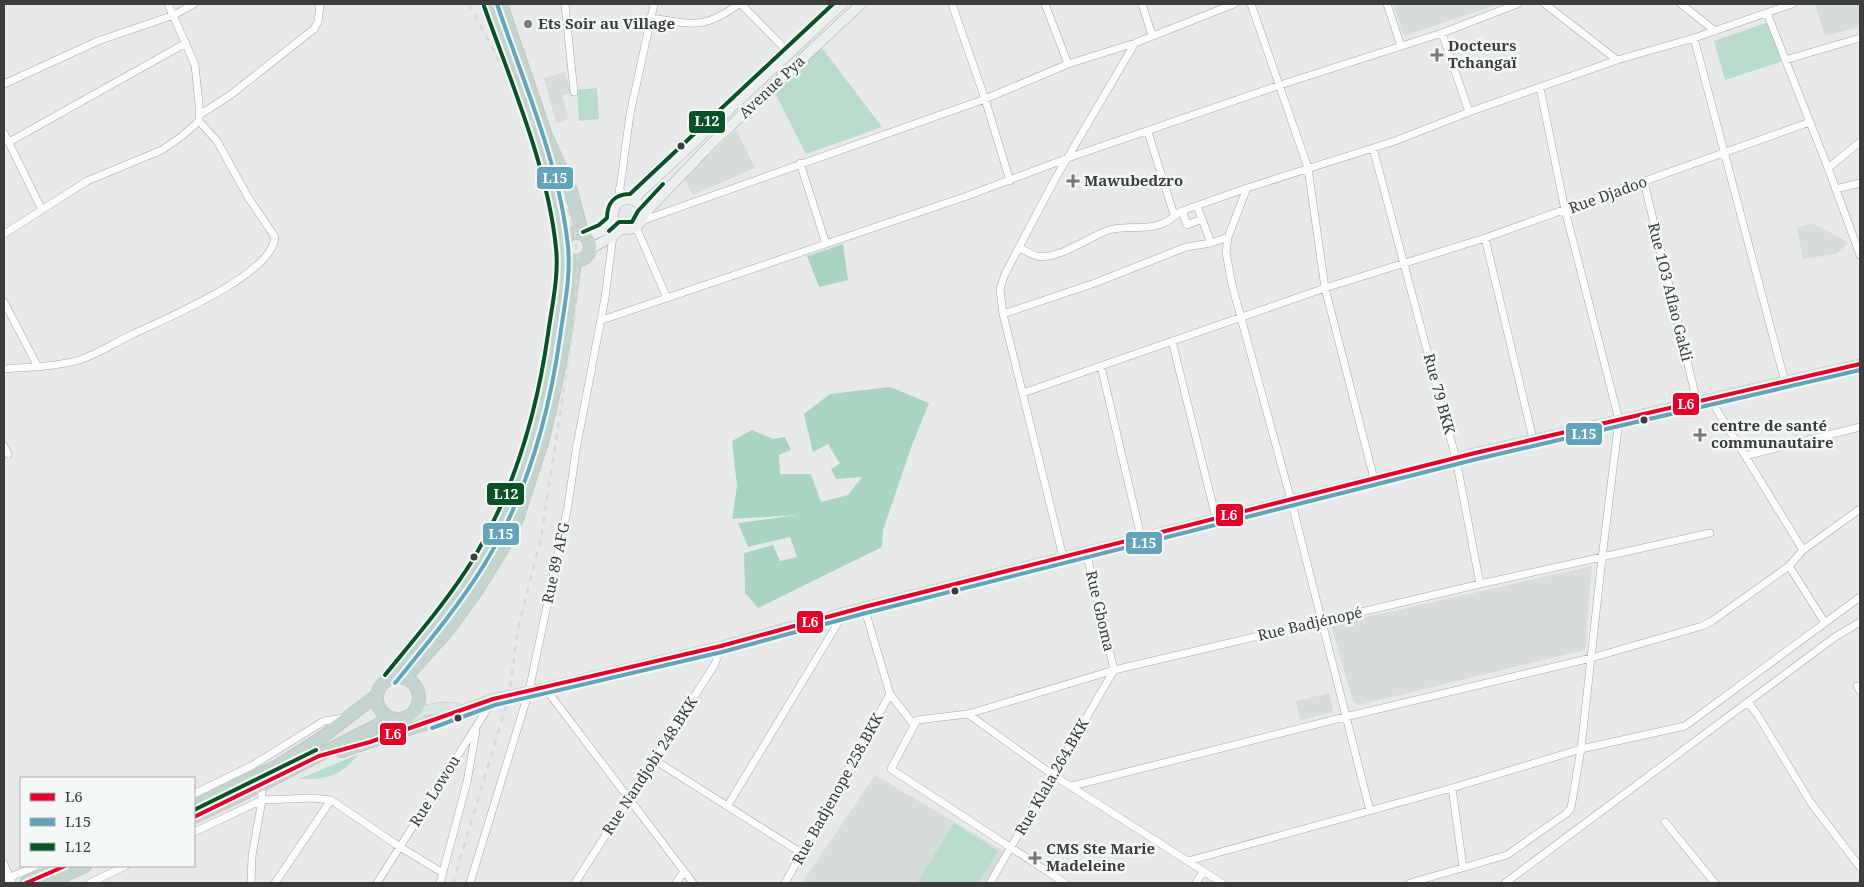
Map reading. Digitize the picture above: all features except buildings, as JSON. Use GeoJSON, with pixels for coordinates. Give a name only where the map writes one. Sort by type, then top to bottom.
{"type":"FeatureCollection","features":[{"type":"Feature","properties":{"kind":"highway"},"geometry":{"type":"LineString","coordinates":[[390,678],[405,678],[416,687],[419,701],[409,716],[399,719],[392,718],[380,709],[377,695],[379,688],[390,678],[447,608],[478,561],[507,508],[535,431],[552,350],[563,270],[562,247],[554,195],[490,4]]}},
{"type":"Feature","properties":{"kind":"highway"},"geometry":{"type":"LineString","coordinates":[[501,4],[546,136],[571,191],[586,241],[586,258],[575,262],[565,257],[562,247],[567,236],[575,233],[586,241]]}},
{"type":"Feature","properties":{"kind":"highway"},"geometry":{"type":"LineString","coordinates":[[405,678],[448,630],[477,590],[500,553],[517,519],[542,442],[551,406],[564,348],[575,262]]}},
{"type":"Feature","properties":{"kind":"highway"},"geometry":{"type":"LineString","coordinates":[[195,806],[280,765],[320,739],[377,695]]}},
{"type":"Feature","properties":{"kind":"highway"},"geometry":{"type":"LineString","coordinates":[[319,756],[392,718]]}},
{"type":"Feature","properties":{"kind":"highway"},"geometry":{"type":"LineString","coordinates":[[195,816],[255,776],[430,722]]}},
{"type":"Feature","properties":{"kind":"highway"},"geometry":{"type":"LineString","coordinates":[[26,883],[63,867]]}},
{"type":"Feature","properties":{"kind":"highway"},"geometry":{"type":"LineString","coordinates":[[48,883],[83,867]]}},
{"type":"Feature","properties":{"kind":"main road","name":"Avenue Pya"},"geometry":{"type":"LineString","coordinates":[[626,201],[842,4]]}},
{"type":"Feature","properties":{"kind":"main road","name":"Avenue Pya"},"geometry":{"type":"LineString","coordinates":[[640,221],[712,143],[862,4]]}},
{"type":"Feature","properties":{"kind":"main road"},"geometry":{"type":"LineString","coordinates":[[626,201],[640,207],[640,221],[629,229],[622,228],[614,220],[614,209],[626,201]]}},
{"type":"Feature","properties":{"kind":"main road"},"geometry":{"type":"LineString","coordinates":[[586,241],[614,220]]}},
{"type":"Feature","properties":{"kind":"main road"},"geometry":{"type":"LineString","coordinates":[[586,241],[613,236],[622,228]]}},
{"type":"Feature","properties":{"kind":"main road"},"geometry":{"type":"LineString","coordinates":[[409,716],[416,722],[430,722],[493,699],[721,646],[864,607],[1475,453],[1860,364]]}},
{"type":"Feature","properties":{"kind":"main road"},"geometry":{"type":"LineString","coordinates":[[409,716],[435,709],[455,708],[462,710]]}},
{"type":"Feature","properties":{"kind":"street"},"geometry":{"type":"LineString","coordinates":[[4,369],[38,367],[81,360],[170,318],[241,279],[269,252],[274,242],[275,237],[248,198],[217,141],[199,118],[195,65],[168,4]]}},
{"type":"Feature","properties":{"kind":"street"},"geometry":{"type":"LineString","coordinates":[[4,84],[98,41],[174,15],[194,4]]}},
{"type":"Feature","properties":{"kind":"street"},"geometry":{"type":"LineString","coordinates":[[4,234],[87,182],[162,150],[182,136],[199,118],[314,28],[318,22],[320,4]]}},
{"type":"Feature","properties":{"kind":"street"},"geometry":{"type":"LineString","coordinates":[[566,4],[574,92]]}},
{"type":"Feature","properties":{"kind":"street"},"geometry":{"type":"LineString","coordinates":[[626,201],[619,189],[630,114],[654,4]]}},
{"type":"Feature","properties":{"kind":"street"},"geometry":{"type":"LineString","coordinates":[[651,18],[690,24],[708,22],[740,4],[789,53]]}},
{"type":"Feature","properties":{"kind":"street"},"geometry":{"type":"LineString","coordinates":[[952,4],[985,99],[1010,180]]}},
{"type":"Feature","properties":{"kind":"street"},"geometry":{"type":"LineString","coordinates":[[1045,4],[1068,64]]}},
{"type":"Feature","properties":{"kind":"street"},"geometry":{"type":"LineString","coordinates":[[1142,4],[1152,35]]}},
{"type":"Feature","properties":{"kind":"street"},"geometry":{"type":"LineString","coordinates":[[668,298],[640,221],[985,99],[1068,64],[1136,42],[1234,4]]}},
{"type":"Feature","properties":{"kind":"street"},"geometry":{"type":"LineString","coordinates":[[1251,4],[1308,168],[1325,288],[1374,479]]}},
{"type":"Feature","properties":{"kind":"street"},"geometry":{"type":"LineString","coordinates":[[1387,4],[1401,46]]}},
{"type":"Feature","properties":{"kind":"street"},"geometry":{"type":"LineString","coordinates":[[602,320],[826,244],[1068,158],[1442,33],[1517,4]]}},
{"type":"Feature","properties":{"kind":"street"},"geometry":{"type":"LineString","coordinates":[[1545,4],[1617,60]]}},
{"type":"Feature","properties":{"kind":"street"},"geometry":{"type":"LineString","coordinates":[[1681,4],[1714,31]]}},
{"type":"Feature","properties":{"kind":"street"},"geometry":{"type":"LineString","coordinates":[[1019,247],[1038,256],[1049,256],[1079,245],[1108,230],[1147,227],[1166,222],[1182,211],[1247,188],[1373,148],[1468,112],[1617,60],[1694,38],[1792,4]]}},
{"type":"Feature","properties":{"kind":"street"},"geometry":{"type":"LineString","coordinates":[[1767,13],[1860,255]]}},
{"type":"Feature","properties":{"kind":"street"},"geometry":{"type":"LineString","coordinates":[[1442,33],[1468,112]]}},
{"type":"Feature","properties":{"kind":"street"},"geometry":{"type":"LineString","coordinates":[[1694,38],[1785,382]]}},
{"type":"Feature","properties":{"kind":"street"},"geometry":{"type":"LineString","coordinates":[[1785,60],[1860,38]]}},
{"type":"Feature","properties":{"kind":"street"},"geometry":{"type":"LineString","coordinates":[[1063,557],[1003,314],[1000,288],[1019,247],[1055,179],[1136,42]]}},
{"type":"Feature","properties":{"kind":"street"},"geometry":{"type":"LineString","coordinates":[[10,142],[186,43]]}},
{"type":"Feature","properties":{"kind":"street"},"geometry":{"type":"LineString","coordinates":[[1410,883],[1507,855],[1567,813],[1571,808],[1581,749],[1619,420],[1565,210],[1540,88]]}},
{"type":"Feature","properties":{"kind":"street","name":"Rue Djadoo"},"geometry":{"type":"LineString","coordinates":[[1023,393],[1325,288],[1484,238],[1810,122]]}},
{"type":"Feature","properties":{"kind":"street"},"geometry":{"type":"LineString","coordinates":[[1148,132],[1174,215]]}},
{"type":"Feature","properties":{"kind":"street"},"geometry":{"type":"LineString","coordinates":[[4,133],[42,210]]}},
{"type":"Feature","properties":{"kind":"street"},"geometry":{"type":"LineString","coordinates":[[1828,168],[1860,142]]}},
{"type":"Feature","properties":{"kind":"street","name":"Rue 79 BKK"},"geometry":{"type":"LineString","coordinates":[[1373,148],[1456,459],[1480,584]]}},
{"type":"Feature","properties":{"kind":"street"},"geometry":{"type":"LineString","coordinates":[[800,164],[826,244]]}},
{"type":"Feature","properties":{"kind":"street","name":"Rue 1O3 Aflao Gakli"},"geometry":{"type":"LineString","coordinates":[[1644,182],[1697,402]]}},
{"type":"Feature","properties":{"kind":"street"},"geometry":{"type":"LineString","coordinates":[[1836,189],[1860,183]]}},
{"type":"Feature","properties":{"kind":"street"},"geometry":{"type":"LineString","coordinates":[[1247,188],[1228,237],[1226,252],[1232,285],[1291,500],[1370,811]]}},
{"type":"Feature","properties":{"kind":"street"},"geometry":{"type":"LineString","coordinates":[[1197,206],[1211,243]]}},
{"type":"Feature","properties":{"kind":"street"},"geometry":{"type":"LineString","coordinates":[[1182,211],[1187,225],[1202,219]]}},
{"type":"Feature","properties":{"kind":"street","name":"Rue 89 AFG"},"geometry":{"type":"LineString","coordinates":[[470,883],[529,691],[566,516],[602,320],[613,236]]}},
{"type":"Feature","properties":{"kind":"street"},"geometry":{"type":"LineString","coordinates":[[1003,314],[1096,283],[1186,247],[1211,243],[1228,237]]}},
{"type":"Feature","properties":{"kind":"street"},"geometry":{"type":"LineString","coordinates":[[1484,238],[1533,439]]}},
{"type":"Feature","properties":{"kind":"street"},"geometry":{"type":"LineString","coordinates":[[4,302],[38,367]]}},
{"type":"Feature","properties":{"kind":"street"},"geometry":{"type":"LineString","coordinates":[[1172,341],[1216,518]]}},
{"type":"Feature","properties":{"kind":"street"},"geometry":{"type":"LineString","coordinates":[[1101,366],[1141,537]]}},
{"type":"Feature","properties":{"kind":"street"},"geometry":{"type":"LineString","coordinates":[[1710,399],[1803,550]]}},
{"type":"Feature","properties":{"kind":"street"},"geometry":{"type":"LineString","coordinates":[[1745,456],[1860,427]]}},
{"type":"Feature","properties":{"kind":"street"},"geometry":{"type":"LineString","coordinates":[[4,446],[8,454]]}},
{"type":"Feature","properties":{"kind":"street"},"geometry":{"type":"LineString","coordinates":[[1072,786],[1345,717],[1591,658],[1707,624],[1790,566],[1803,550],[1860,509]]}},
{"type":"Feature","properties":{"kind":"street","name":"Rue Badjénopé"},"geometry":{"type":"LineString","coordinates":[[914,725],[917,720],[968,714],[1114,670],[1480,584],[1710,533]]}},
{"type":"Feature","properties":{"kind":"street","name":"Rue Gboma"},"geometry":{"type":"LineString","coordinates":[[1086,551],[1114,670]]}},
{"type":"Feature","properties":{"kind":"street"},"geometry":{"type":"LineString","coordinates":[[1790,566],[1825,624]]}},
{"type":"Feature","properties":{"kind":"street"},"geometry":{"type":"LineString","coordinates":[[1188,861],[1452,788],[1581,749],[1685,726],[1860,597]]}},
{"type":"Feature","properties":{"kind":"street"},"geometry":{"type":"LineString","coordinates":[[864,607],[890,694],[914,725],[891,769],[1065,883]]}},
{"type":"Feature","properties":{"kind":"street"},"geometry":{"type":"LineString","coordinates":[[728,806],[844,613]]}},
{"type":"Feature","properties":{"kind":"street"},"geometry":{"type":"LineString","coordinates":[[1505,883],[1835,637],[1860,622]]}},
{"type":"Feature","properties":{"kind":"street","name":"Rue Nandjobi 248.BKK"},"geometry":{"type":"LineString","coordinates":[[575,883],[715,664],[721,646]]}},
{"type":"Feature","properties":{"kind":"street","name":"Rue Klala.264.BKK"},"geometry":{"type":"LineString","coordinates":[[990,883],[1114,670]]}},
{"type":"Feature","properties":{"kind":"street"},"geometry":{"type":"LineString","coordinates":[[545,688],[628,800],[693,883]]}},
{"type":"Feature","properties":{"kind":"street","name":"Rue Badjenope 258.BKK"},"geometry":{"type":"LineString","coordinates":[[785,883],[803,854],[890,694]]}},
{"type":"Feature","properties":{"kind":"street","name":"Rue Lowou"},"geometry":{"type":"LineString","coordinates":[[377,883],[493,699]]}},
{"type":"Feature","properties":{"kind":"street"},"geometry":{"type":"LineString","coordinates":[[1748,703],[1761,720],[1811,803],[1860,867]]}},
{"type":"Feature","properties":{"kind":"street"},"geometry":{"type":"LineString","coordinates":[[968,714],[1053,775],[1222,883]]}},
{"type":"Feature","properties":{"kind":"street"},"geometry":{"type":"LineString","coordinates":[[195,794],[255,776],[324,721],[347,718]]}},
{"type":"Feature","properties":{"kind":"street"},"geometry":{"type":"LineString","coordinates":[[440,883],[467,782],[477,725]]}},
{"type":"Feature","properties":{"kind":"street"},"geometry":{"type":"LineString","coordinates":[[653,759],[803,854]]}},
{"type":"Feature","properties":{"kind":"street"},"geometry":{"type":"LineString","coordinates":[[251,883],[252,856],[262,800],[255,776]]}},
{"type":"Feature","properties":{"kind":"street"},"geometry":{"type":"LineString","coordinates":[[1452,788],[1463,868]]}},
{"type":"Feature","properties":{"kind":"street"},"geometry":{"type":"LineString","coordinates":[[195,832],[262,800],[312,798],[331,800],[400,847],[443,873]]}},
{"type":"Feature","properties":{"kind":"street"},"geometry":{"type":"LineString","coordinates":[[275,883],[331,800]]}},
{"type":"Feature","properties":{"kind":"street"},"geometry":{"type":"LineString","coordinates":[[1666,822],[1715,883]]}},
{"type":"Feature","properties":{"kind":"street"},"geometry":{"type":"LineString","coordinates":[[4,864],[9,880],[34,867]]}},
{"type":"Feature","properties":{"kind":"street"},"geometry":{"type":"LineString","coordinates":[[90,883],[124,867]]}},
{"type":"Feature","properties":{"kind":"street"},"geometry":{"type":"LineString","coordinates":[[676,883],[684,871]]}},
{"type":"Feature","properties":{"kind":"street"},"geometry":{"type":"LineString","coordinates":[[1196,883],[1203,872]]}},
{"type":"Feature","properties":{"kind":"shaded area"},"geometry":{"type":"Polygon","coordinates":[[[1393,4],[1499,4],[1404,36],[1393,4]]]}},
{"type":"Feature","properties":{"kind":"shaded area"},"geometry":{"type":"Polygon","coordinates":[[[1860,4],[1860,27],[1825,36],[1815,5],[1860,4]]]}},
{"type":"Feature","properties":{"kind":"shaded area"},"geometry":{"type":"Polygon","coordinates":[[[565,72],[571,93],[562,96],[569,119],[556,123],[544,78],[565,72]]]}},
{"type":"Feature","properties":{"kind":"shaded area"},"geometry":{"type":"Polygon","coordinates":[[[736,129],[755,168],[693,195],[683,178],[736,129]]]}},
{"type":"Feature","properties":{"kind":"shaded area"},"geometry":{"type":"Polygon","coordinates":[[[1812,223],[1848,242],[1836,254],[1803,259],[1797,228],[1812,223]]]}},
{"type":"Feature","properties":{"kind":"shaded area"},"geometry":{"type":"Polygon","coordinates":[[[1592,566],[1585,650],[1359,705],[1353,701],[1331,625],[1592,566]]]}},
{"type":"Feature","properties":{"kind":"shaded area"},"geometry":{"type":"Polygon","coordinates":[[[1329,693],[1332,712],[1300,720],[1296,701],[1329,693]]]}},
{"type":"Feature","properties":{"kind":"shaded area"},"geometry":{"type":"Polygon","coordinates":[[[875,775],[1005,852],[986,883],[802,883],[875,775]]]}},
{"type":"Feature","properties":{"kind":"green space"},"geometry":{"type":"Polygon","coordinates":[[[1774,20],[1786,60],[1725,80],[1714,41],[1774,20]]]}},
{"type":"Feature","properties":{"kind":"green space"},"geometry":{"type":"Polygon","coordinates":[[[822,48],[882,127],[806,154],[774,91],[822,48]]]}},
{"type":"Feature","properties":{"kind":"green space"},"geometry":{"type":"Polygon","coordinates":[[[597,88],[599,119],[579,121],[577,90],[597,88]]]}},
{"type":"Feature","properties":{"kind":"green space"},"geometry":{"type":"Polygon","coordinates":[[[843,244],[848,280],[819,287],[807,256],[843,244]]]}},
{"type":"Feature","properties":{"kind":"green space"},"geometry":{"type":"Polygon","coordinates":[[[890,387],[929,403],[912,445],[883,530],[882,547],[758,608],[745,593],[744,553],[773,545],[780,561],[797,557],[790,537],[748,547],[738,523],[798,515],[732,519],[737,486],[732,441],[752,430],[773,439],[785,437],[791,450],[779,455],[780,474],[811,474],[821,502],[848,495],[862,477],[836,479],[831,469],[840,464],[828,444],[813,452],[804,414],[830,394],[890,387]]]}},
{"type":"Feature","properties":{"kind":"green space"},"geometry":{"type":"Polygon","coordinates":[[[359,754],[345,768],[333,775],[299,779],[359,754]]]}},
{"type":"Feature","properties":{"kind":"green space"},"geometry":{"type":"Polygon","coordinates":[[[954,823],[998,851],[978,883],[917,883],[954,823]]]}},
{"type":"Feature","properties":{"kind":"railway"},"geometry":{"type":"LineString","coordinates":[[453,883],[509,696],[518,628],[541,538],[574,323],[578,262],[575,233],[554,164],[469,4]]}},
{"type":"Feature","properties":{"kind":"transit line","name":"L15"},"geometry":{"type":"LineString","coordinates":[[395,683],[474,581],[499,539],[512,512],[524,484],[542,425],[555,366],[565,303],[569,258],[564,216],[557,185],[549,154],[497,4]]}},
{"type":"Feature","properties":{"kind":"transit line","name":"L12"},"geometry":{"type":"LineString","coordinates":[[583,232],[599,225],[607,218],[608,208],[613,200],[625,194],[630,194],[833,4]]}},
{"type":"Feature","properties":{"kind":"transit line","name":"L12"},"geometry":{"type":"LineString","coordinates":[[385,675],[464,574],[501,505],[522,450],[530,421],[543,363],[553,301],[557,259],[552,218],[545,187],[517,95],[484,6]]}},
{"type":"Feature","properties":{"kind":"transit line","name":"L12"},"geometry":{"type":"LineString","coordinates":[[609,231],[619,222],[632,222],[638,211],[663,184]]}},
{"type":"Feature","properties":{"kind":"transit line","name":"L6"},"geometry":{"type":"LineString","coordinates":[[195,817],[319,756],[370,742],[493,699],[721,646],[864,607],[1475,453],[1860,364]]}},
{"type":"Feature","properties":{"kind":"transit line","name":"L15"},"geometry":{"type":"LineString","coordinates":[[432,728],[495,705],[722,652],[866,613],[1477,459],[1860,370]]}},
{"type":"Feature","properties":{"kind":"transit line","name":"L12"},"geometry":{"type":"LineString","coordinates":[[195,810],[316,750]]}},
{"type":"Feature","properties":{"kind":"transit line","name":"L6"},"geometry":{"type":"LineString","coordinates":[[26,883],[63,867]]}},
{"type":"Feature","properties":{"kind":"place","name":"Ets Soir au Village"},"geometry":{"type":"Point","coordinates":[528,24]}},
{"type":"Feature","properties":{"kind":"place","name":"Docteurs Tchangaï"},"geometry":{"type":"Point","coordinates":[1437,55]}},
{"type":"Feature","properties":{"kind":"place","name":"Mawubedzro"},"geometry":{"type":"Point","coordinates":[1073,181]}},
{"type":"Feature","properties":{"kind":"place","name":"centre de santé communautaire"},"geometry":{"type":"Point","coordinates":[1700,435]}},
{"type":"Feature","properties":{"kind":"place","name":"CMS Ste Marie Madeleine"},"geometry":{"type":"Point","coordinates":[1035,858]}}]}
